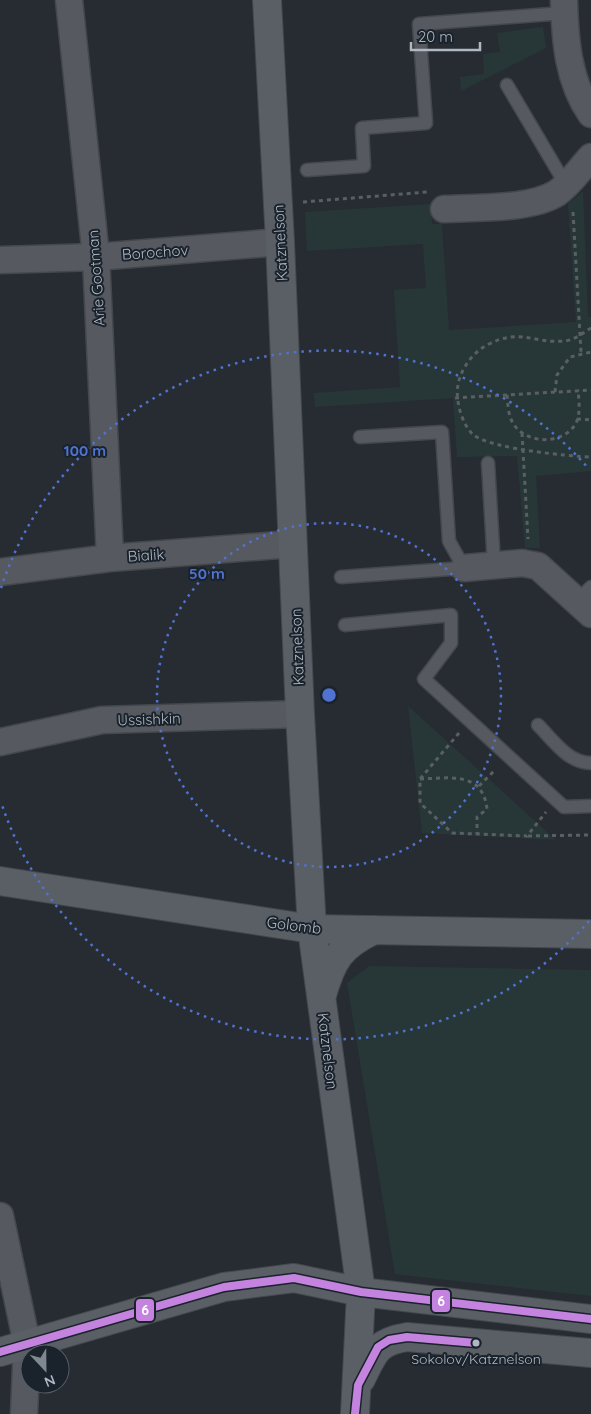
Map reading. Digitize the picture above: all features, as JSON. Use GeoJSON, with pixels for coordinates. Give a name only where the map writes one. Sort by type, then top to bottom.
{"type":"FeatureCollection","features":[{"type":"Feature","properties":{"kind":"street","name":"Arie Gootman"},"geometry":{"type":"LineString","coordinates":[[69,0],[96,257],[110,558]]}},
{"type":"Feature","properties":{"kind":"street","name":"Katznelson"},"geometry":{"type":"LineString","coordinates":[[267,0],[280,242],[300,714],[312,929],[360,1292],[358,1385],[355,1414]]}},
{"type":"Feature","properties":{"kind":"street"},"geometry":{"type":"LineString","coordinates":[[564,6],[571,71],[591,114]]}},
{"type":"Feature","properties":{"kind":"street"},"geometry":{"type":"LineString","coordinates":[[444,209],[525,203],[556,193],[569,182],[591,156]]}},
{"type":"Feature","properties":{"kind":"street","name":"Borochov"},"geometry":{"type":"LineString","coordinates":[[0,260],[96,257],[280,242]]}},
{"type":"Feature","properties":{"kind":"street","name":"Bialik"},"geometry":{"type":"LineString","coordinates":[[0,572],[110,558],[292,544]]}},
{"type":"Feature","properties":{"kind":"street"},"geometry":{"type":"LineString","coordinates":[[464,568],[530,564],[544,570],[586,600]]}},
{"type":"Feature","properties":{"kind":"street","name":"Ussishkin"},"geometry":{"type":"LineString","coordinates":[[0,742],[102,720],[300,714]]}},
{"type":"Feature","properties":{"kind":"street","name":"Golomb"},"geometry":{"type":"LineString","coordinates":[[0,880],[312,929],[591,934]]}},
{"type":"Feature","properties":{"kind":"street"},"geometry":{"type":"LineString","coordinates":[[321,999],[330,968],[338,956],[358,937],[374,930]]}},
{"type":"Feature","properties":{"kind":"street"},"geometry":{"type":"LineString","coordinates":[[0,1216],[27,1344],[224,1287],[294,1278],[360,1292],[591,1319]]}},
{"type":"Feature","properties":{"kind":"street"},"geometry":{"type":"LineString","coordinates":[[358,1385],[378,1347],[389,1340],[407,1337],[591,1353]]}},
{"type":"Feature","properties":{"kind":"street"},"geometry":{"type":"LineString","coordinates":[[0,1352],[20,1346]]}},
{"type":"Feature","properties":{"kind":"street"},"geometry":{"type":"LineString","coordinates":[[24,1414],[25,1394]]}},
{"type":"Feature","properties":{"kind":"lane"},"geometry":{"type":"LineString","coordinates":[[308,170],[364,166],[362,128],[426,123],[419,24],[564,6]]}},
{"type":"Feature","properties":{"kind":"lane"},"geometry":{"type":"LineString","coordinates":[[507,85],[569,182]]}},
{"type":"Feature","properties":{"kind":"lane"},"geometry":{"type":"LineString","coordinates":[[341,577],[464,568],[448,541],[442,432],[360,438]]}},
{"type":"Feature","properties":{"kind":"lane"},"geometry":{"type":"LineString","coordinates":[[488,463],[494,565]]}},
{"type":"Feature","properties":{"kind":"lane"},"geometry":{"type":"LineString","coordinates":[[345,625],[451,615],[451,643],[424,680],[564,807],[591,806]]}},
{"type":"Feature","properties":{"kind":"lane"},"geometry":{"type":"LineString","coordinates":[[538,725],[568,756],[582,763],[591,763]]}},
{"type":"Feature","properties":{"kind":"path"},"geometry":{"type":"LineString","coordinates":[[569,182],[581,352]]}},
{"type":"Feature","properties":{"kind":"path"},"geometry":{"type":"LineString","coordinates":[[278,204],[442,191],[444,209]]}},
{"type":"Feature","properties":{"kind":"path"},"geometry":{"type":"LineString","coordinates":[[591,328],[565,342],[524,336],[506,337],[488,344],[471,357],[460,374],[456,398],[463,419],[474,436],[490,444],[568,457],[591,457]]}},
{"type":"Feature","properties":{"kind":"path"},"geometry":{"type":"LineString","coordinates":[[555,392],[557,375],[570,356],[581,352],[591,352]]}},
{"type":"Feature","properties":{"kind":"path"},"geometry":{"type":"LineString","coordinates":[[507,395],[508,411],[514,425],[527,437],[540,440],[555,438],[568,432],[577,419],[579,410],[578,390]]}},
{"type":"Feature","properties":{"kind":"path"},"geometry":{"type":"LineString","coordinates":[[456,398],[591,390]]}},
{"type":"Feature","properties":{"kind":"path"},"geometry":{"type":"LineString","coordinates":[[577,419],[591,420]]}},
{"type":"Feature","properties":{"kind":"path"},"geometry":{"type":"LineString","coordinates":[[522,432],[530,564]]}},
{"type":"Feature","properties":{"kind":"path"},"geometry":{"type":"LineString","coordinates":[[470,721],[420,779],[420,803],[452,833],[527,836],[591,835]]}},
{"type":"Feature","properties":{"kind":"path"},"geometry":{"type":"LineString","coordinates":[[479,786],[508,756]]}},
{"type":"Feature","properties":{"kind":"path"},"geometry":{"type":"LineString","coordinates":[[420,779],[464,779],[479,786],[485,796],[487,809],[477,818],[477,834]]}},
{"type":"Feature","properties":{"kind":"path"},"geometry":{"type":"LineString","coordinates":[[527,836],[556,799]]}},
{"type":"Feature","properties":{"kind":"shaded area"},"geometry":{"type":"Polygon","coordinates":[[[543,27],[546,48],[461,91],[460,77],[484,74],[483,54],[500,52],[497,33],[543,27]]]}},
{"type":"Feature","properties":{"kind":"shaded area"},"geometry":{"type":"Polygon","coordinates":[[[583,191],[588,317],[591,317],[591,471],[536,476],[540,548],[525,548],[517,456],[457,457],[453,398],[315,407],[314,393],[400,387],[394,290],[426,288],[423,244],[307,251],[305,212],[431,204],[432,224],[442,224],[449,330],[576,322],[568,204],[583,191]]]}},
{"type":"Feature","properties":{"kind":"shaded area"},"geometry":{"type":"Polygon","coordinates":[[[408,706],[556,840],[422,833],[408,706]]]}},
{"type":"Feature","properties":{"kind":"shaded area"},"geometry":{"type":"Polygon","coordinates":[[[369,966],[591,970],[591,1296],[395,1274],[347,983],[369,966]]]}},
{"type":"Feature","properties":{"kind":"transit line","name":"6"},"geometry":{"type":"LineString","coordinates":[[0,1352],[224,1287],[294,1278],[361,1292],[591,1319]]}},
{"type":"Feature","properties":{"kind":"transit line","name":"6"},"geometry":{"type":"LineString","coordinates":[[355,1414],[358,1385],[378,1347],[389,1340],[407,1337],[476,1343]]}},
{"type":"Feature","properties":{"kind":"place","name":"Sokolov/Katznelson"},"geometry":{"type":"Point","coordinates":[476,1343]}}]}
